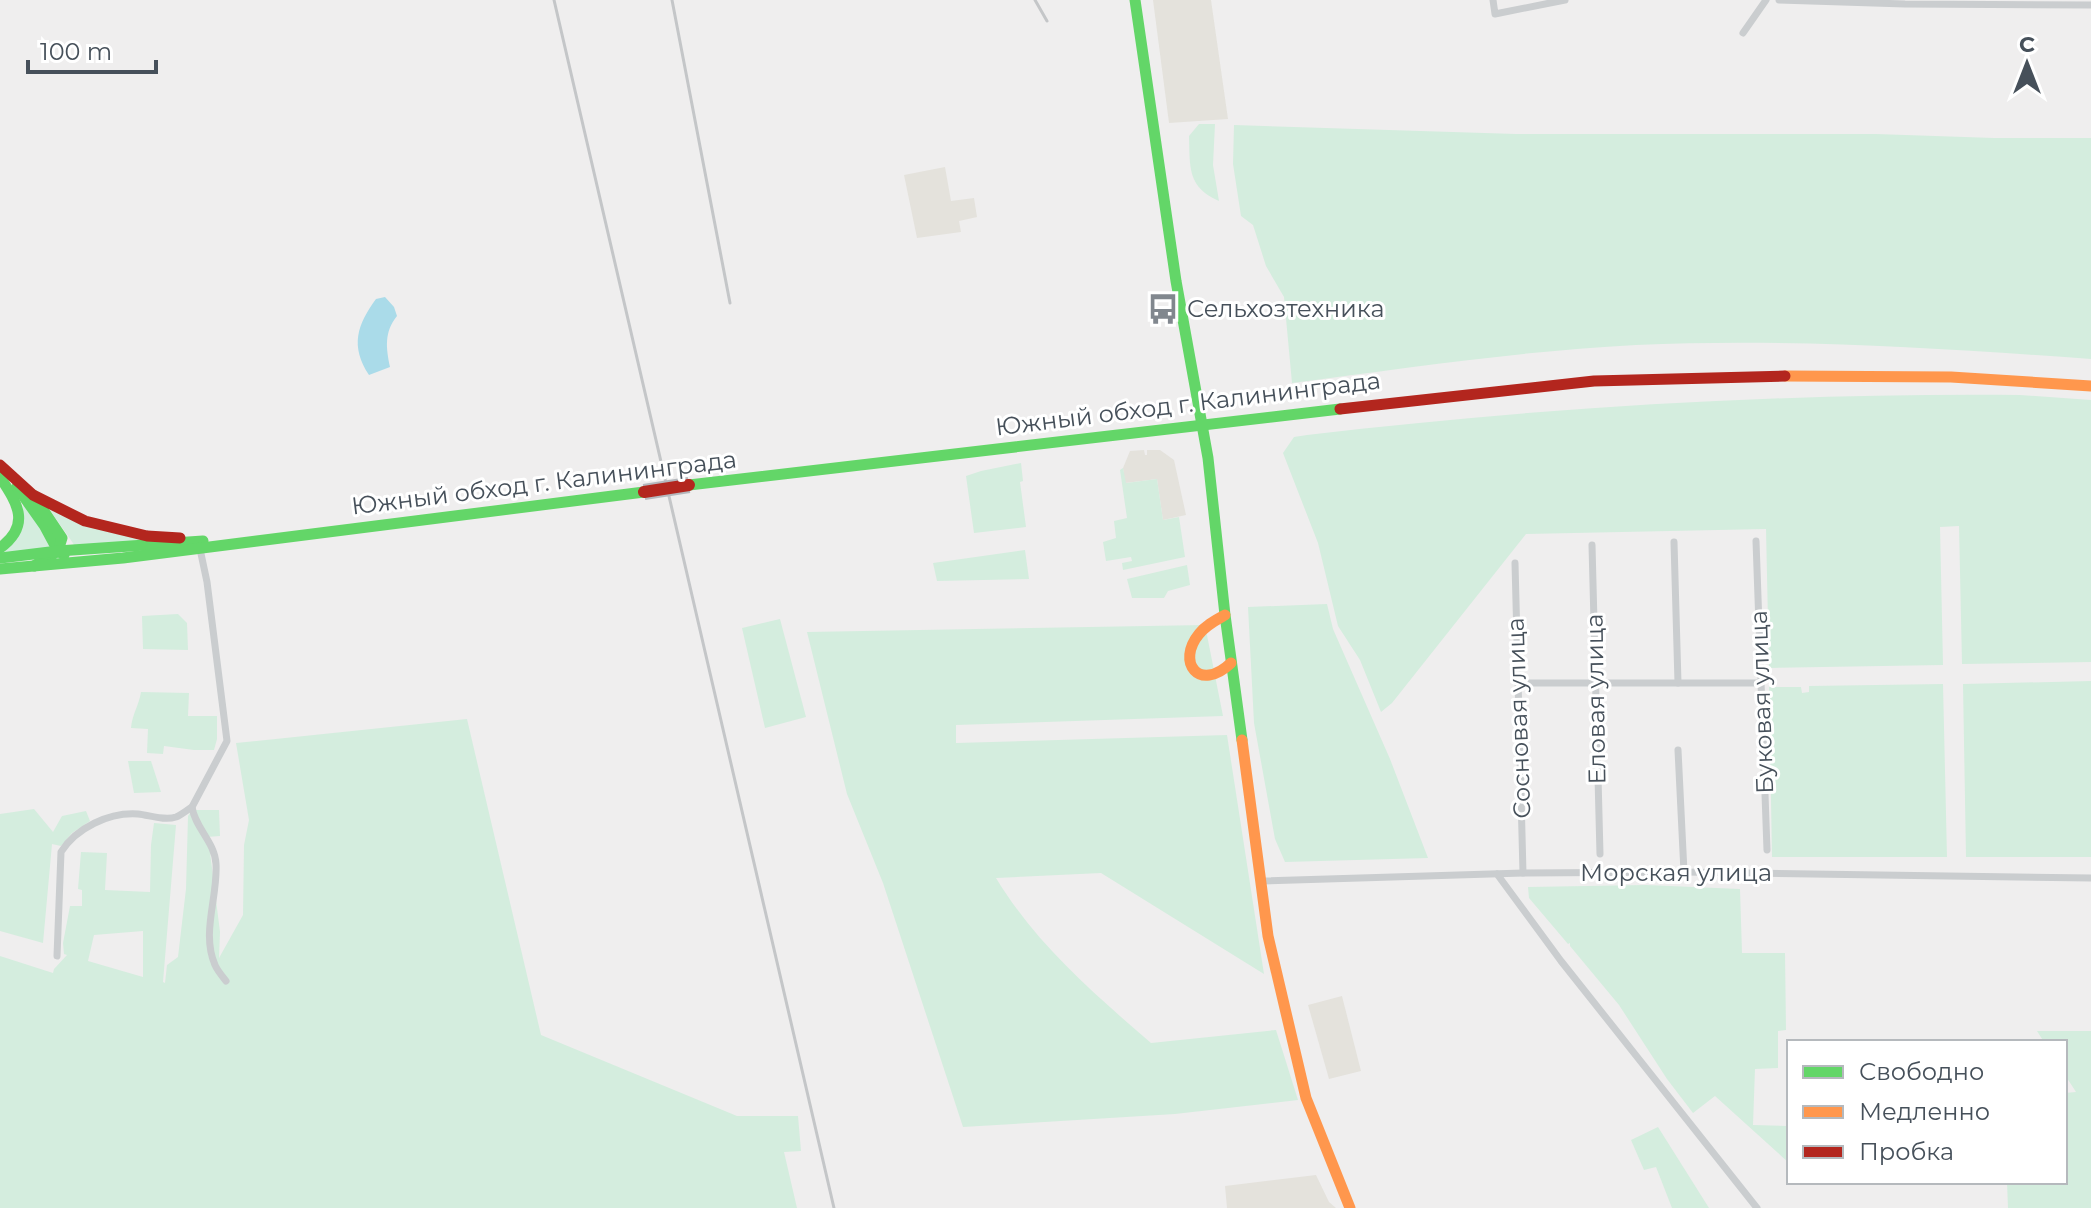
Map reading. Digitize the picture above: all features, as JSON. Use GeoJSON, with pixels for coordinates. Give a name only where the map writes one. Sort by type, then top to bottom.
{"type":"FeatureCollection","features":[{"type":"Feature","properties":{"kind":"main road"},"geometry":{"type":"LineString","coordinates":[[1135,0],[1176,281],[1208,458],[1231,663],[1268,936],[1306,1098],[1350,1207]]}},
{"type":"Feature","properties":{"kind":"main road","name":"Южный обход г. Калининграда"},"geometry":{"type":"LineString","coordinates":[[0,569],[73,563],[204,544],[294,537],[689,485],[1594,381],[1861,375],[2091,386]]}},
{"type":"Feature","properties":{"kind":"main road"},"geometry":{"type":"LineString","coordinates":[[1,470],[33,495],[85,521],[147,536],[204,544]]}},
{"type":"Feature","properties":{"kind":"main road"},"geometry":{"type":"LineString","coordinates":[[0,548],[11,542],[19,528],[19,512],[1,470]]}},
{"type":"Feature","properties":{"kind":"main road"},"geometry":{"type":"LineString","coordinates":[[1,470],[44,525],[58,551],[73,563]]}},
{"type":"Feature","properties":{"kind":"main road"},"geometry":{"type":"LineString","coordinates":[[33,495],[62,538],[58,551],[34,566]]}},
{"type":"Feature","properties":{"kind":"main road"},"geometry":{"type":"LineString","coordinates":[[0,558],[58,551],[204,544]]}},
{"type":"Feature","properties":{"kind":"main road"},"geometry":{"type":"LineString","coordinates":[[1225,615],[1202,630],[1194,641],[1189,661],[1197,674],[1207,677],[1218,675],[1231,663]]}},
{"type":"Feature","properties":{"kind":"street"},"geometry":{"type":"LineString","coordinates":[[1493,0],[1495,14],[1565,0]]}},
{"type":"Feature","properties":{"kind":"street"},"geometry":{"type":"LineString","coordinates":[[1743,33],[1766,0]]}},
{"type":"Feature","properties":{"kind":"street"},"geometry":{"type":"LineString","coordinates":[[1779,0],[2091,5]]}},
{"type":"Feature","properties":{"kind":"street","name":"Буковая улица"},"geometry":{"type":"LineString","coordinates":[[1756,541],[1767,850]]}},
{"type":"Feature","properties":{"kind":"street"},"geometry":{"type":"LineString","coordinates":[[1674,542],[1678,683]]}},
{"type":"Feature","properties":{"kind":"street"},"geometry":{"type":"LineString","coordinates":[[57,956],[61,852],[66,844],[104,818],[121,814],[176,817],[192,807],[227,741],[204,544]]}},
{"type":"Feature","properties":{"kind":"street","name":"Еловая улица"},"geometry":{"type":"LineString","coordinates":[[1592,545],[1600,854]]}},
{"type":"Feature","properties":{"kind":"street","name":"Сосновая улица"},"geometry":{"type":"LineString","coordinates":[[1515,563],[1523,873]]}},
{"type":"Feature","properties":{"kind":"street"},"geometry":{"type":"LineString","coordinates":[[1518,683],[1761,683]]}},
{"type":"Feature","properties":{"kind":"street"},"geometry":{"type":"LineString","coordinates":[[1678,750],[1684,872]]}},
{"type":"Feature","properties":{"kind":"street"},"geometry":{"type":"LineString","coordinates":[[192,807],[193,816],[211,844],[216,863],[210,920],[211,948],[215,965],[226,981]]}},
{"type":"Feature","properties":{"kind":"street","name":"Морская улица"},"geometry":{"type":"LineString","coordinates":[[1261,881],[1523,873],[1684,872],[2091,878]]}},
{"type":"Feature","properties":{"kind":"street"},"geometry":{"type":"LineString","coordinates":[[1497,874],[1561,961],[1757,1208]]}},
{"type":"Feature","properties":{"kind":"shaded area"},"geometry":{"type":"Polygon","coordinates":[[[1153,0],[1211,0],[1228,119],[1169,123],[1153,0]]]}},
{"type":"Feature","properties":{"kind":"shaded area"},"geometry":{"type":"Polygon","coordinates":[[[945,167],[951,201],[974,198],[977,217],[959,221],[961,232],[917,238],[904,175],[945,167]]]}},
{"type":"Feature","properties":{"kind":"shaded area"},"geometry":{"type":"Polygon","coordinates":[[[1144,450],[1147,455],[1147,450],[1160,450],[1174,460],[1186,515],[1163,520],[1157,479],[1125,483],[1123,468],[1130,451],[1144,450]]]}},
{"type":"Feature","properties":{"kind":"shaded area"},"geometry":{"type":"Polygon","coordinates":[[[1342,996],[1361,1071],[1329,1079],[1308,1005],[1342,996]]]}},
{"type":"Feature","properties":{"kind":"shaded area"},"geometry":{"type":"Polygon","coordinates":[[[1316,1175],[1329,1202],[1336,1208],[1227,1208],[1225,1186],[1316,1175]]]}},
{"type":"Feature","properties":{"kind":"green space"},"geometry":{"type":"Polygon","coordinates":[[[1199,124],[1215,124],[1213,165],[1219,201],[1201,189],[1192,175],[1189,136],[1199,124]]]}},
{"type":"Feature","properties":{"kind":"green space"},"geometry":{"type":"Polygon","coordinates":[[[1234,125],[1516,134],[1876,134],[2091,138],[2091,359],[1864,345],[1693,343],[1549,351],[1292,383],[1284,297],[1266,266],[1253,225],[1241,216],[1233,164],[1234,125]]]}},
{"type":"Feature","properties":{"kind":"green space"},"geometry":{"type":"Polygon","coordinates":[[[2020,395],[2091,400],[2091,662],[1962,664],[1959,526],[1940,527],[1943,665],[1769,668],[1766,529],[1526,534],[1392,703],[1381,712],[1360,660],[1338,626],[1318,543],[1283,453],[1294,437],[1485,417],[1752,399],[2020,395]]]}},
{"type":"Feature","properties":{"kind":"green space"},"geometry":{"type":"Polygon","coordinates":[[[1021,463],[1023,481],[1020,482],[1026,527],[974,533],[966,476],[1021,463]]]}},
{"type":"Feature","properties":{"kind":"green space"},"geometry":{"type":"Polygon","coordinates":[[[1123,468],[1126,483],[1157,479],[1163,520],[1179,517],[1185,557],[1123,570],[1122,563],[1132,561],[1131,557],[1106,561],[1103,542],[1116,538],[1114,521],[1127,518],[1120,470],[1123,468]]]}},
{"type":"Feature","properties":{"kind":"green space"},"geometry":{"type":"Polygon","coordinates":[[[23,500],[53,548],[3,553],[20,530],[23,500]]]}},
{"type":"Feature","properties":{"kind":"green space"},"geometry":{"type":"Polygon","coordinates":[[[45,503],[153,540],[75,546],[45,503]]]}},
{"type":"Feature","properties":{"kind":"green space"},"geometry":{"type":"Polygon","coordinates":[[[1025,550],[1029,579],[937,581],[933,563],[1025,550]]]}},
{"type":"Feature","properties":{"kind":"green space"},"geometry":{"type":"Polygon","coordinates":[[[1187,565],[1190,585],[1168,591],[1164,598],[1132,598],[1127,579],[1187,565]]]}},
{"type":"Feature","properties":{"kind":"green space"},"geometry":{"type":"Polygon","coordinates":[[[1327,604],[1333,629],[1390,759],[1428,858],[1285,862],[1275,839],[1254,723],[1248,607],[1327,604]]]}},
{"type":"Feature","properties":{"kind":"green space"},"geometry":{"type":"Polygon","coordinates":[[[178,614],[187,623],[188,650],[143,649],[142,616],[178,614]]]}},
{"type":"Feature","properties":{"kind":"green space"},"geometry":{"type":"Polygon","coordinates":[[[780,619],[806,717],[765,728],[742,628],[780,619]]]}},
{"type":"Feature","properties":{"kind":"green space"},"geometry":{"type":"Polygon","coordinates":[[[1205,625],[1223,716],[956,725],[956,743],[1227,735],[1264,974],[1101,873],[996,878],[1047,946],[1151,1043],[1276,1030],[1298,1100],[1175,1114],[963,1127],[883,883],[847,794],[807,632],[1205,625]]]}},
{"type":"Feature","properties":{"kind":"green space"},"geometry":{"type":"Polygon","coordinates":[[[2091,681],[2091,857],[1966,857],[1963,684],[2091,681]]]}},
{"type":"Feature","properties":{"kind":"green space"},"geometry":{"type":"Polygon","coordinates":[[[1943,684],[1947,857],[1772,857],[1769,687],[1801,687],[1802,693],[1809,692],[1809,686],[1943,684]]]}},
{"type":"Feature","properties":{"kind":"green space"},"geometry":{"type":"Polygon","coordinates":[[[141,692],[189,693],[188,716],[217,716],[214,750],[164,746],[163,754],[147,753],[148,729],[131,728],[141,692]]]}},
{"type":"Feature","properties":{"kind":"green space"},"geometry":{"type":"Polygon","coordinates":[[[467,719],[541,1035],[737,1116],[798,1116],[801,1151],[784,1152],[797,1208],[0,1208],[0,956],[53,973],[67,955],[64,954],[63,943],[70,906],[82,906],[82,890],[78,889],[81,852],[107,853],[105,890],[150,892],[154,823],[176,825],[165,983],[167,965],[178,957],[186,889],[188,816],[192,810],[219,810],[220,836],[207,837],[220,932],[219,958],[243,915],[244,845],[249,820],[236,743],[467,719]],[[143,931],[94,935],[88,961],[143,977],[143,931]]]}},
{"type":"Feature","properties":{"kind":"green space"},"geometry":{"type":"Polygon","coordinates":[[[128,761],[151,761],[161,792],[134,793],[128,761]]]}},
{"type":"Feature","properties":{"kind":"green space"},"geometry":{"type":"Polygon","coordinates":[[[34,809],[53,832],[62,816],[86,811],[90,821],[72,833],[61,846],[52,844],[43,943],[0,931],[0,814],[34,809]]]}},
{"type":"Feature","properties":{"kind":"green space"},"geometry":{"type":"Polygon","coordinates":[[[1646,885],[1740,889],[1742,953],[1785,953],[1786,1030],[1778,1031],[1778,1068],[1755,1069],[1753,1125],[1787,1126],[1787,1161],[1715,1096],[1693,1113],[1619,1005],[1570,943],[1529,898],[1528,887],[1646,885]]]}},
{"type":"Feature","properties":{"kind":"green space"},"geometry":{"type":"Polygon","coordinates":[[[2037,1031],[2091,1031],[2091,1208],[2008,1208],[2007,1184],[2067,1184],[2067,1093],[2076,1092],[2067,1078],[2067,1040],[2043,1040],[2037,1031]]]}},
{"type":"Feature","properties":{"kind":"green space"},"geometry":{"type":"Polygon","coordinates":[[[1658,1127],[1709,1208],[1672,1208],[1656,1167],[1644,1170],[1631,1140],[1658,1127]]]}},
{"type":"Feature","properties":{"kind":"water"},"geometry":{"type":"Polygon","coordinates":[[[385,297],[397,316],[387,340],[390,367],[369,375],[359,355],[358,336],[364,318],[376,299],[385,297]]]}},
{"type":"Feature","properties":{"kind":"railway"},"geometry":{"type":"LineString","coordinates":[[554,0],[834,1208]]}},
{"type":"Feature","properties":{"kind":"railway"},"geometry":{"type":"LineString","coordinates":[[672,0],[730,303]]}},
{"type":"Feature","properties":{"kind":"railway"},"geometry":{"type":"LineString","coordinates":[[1035,0],[1047,21]]}},
{"type":"Feature","properties":{"kind":"traffic: fast"},"geometry":{"type":"LineString","coordinates":[[1135,0],[1176,281],[1208,458],[1242,740]]}},
{"type":"Feature","properties":{"kind":"traffic: fast"},"geometry":{"type":"LineString","coordinates":[[689,485],[1340,409]]}},
{"type":"Feature","properties":{"kind":"traffic: fast"},"geometry":{"type":"LineString","coordinates":[[0,477],[12,496],[18,514],[16,531],[0,548]]}},
{"type":"Feature","properties":{"kind":"traffic: fast"},"geometry":{"type":"LineString","coordinates":[[17,487],[58,551],[64,555]]}},
{"type":"Feature","properties":{"kind":"traffic: fast"},"geometry":{"type":"LineString","coordinates":[[0,569],[123,558],[644,492]]}},
{"type":"Feature","properties":{"kind":"traffic: fast"},"geometry":{"type":"LineString","coordinates":[[33,495],[62,538],[58,551],[34,566]]}},
{"type":"Feature","properties":{"kind":"traffic: fast"},"geometry":{"type":"LineString","coordinates":[[0,558],[203,541]]}},
{"type":"Feature","properties":{"kind":"traffic: slow"},"geometry":{"type":"LineString","coordinates":[[1785,376],[1951,377],[2091,386]]}},
{"type":"Feature","properties":{"kind":"traffic: slow"},"geometry":{"type":"LineString","coordinates":[[1225,615],[1199,634],[1190,655],[1194,670],[1201,674],[1219,672],[1231,663]]}},
{"type":"Feature","properties":{"kind":"traffic: slow"},"geometry":{"type":"LineString","coordinates":[[1242,740],[1268,936],[1306,1098],[1350,1208]]}},
{"type":"Feature","properties":{"kind":"traffic: jam"},"geometry":{"type":"LineString","coordinates":[[1340,409],[1594,381],[1785,376]]}},
{"type":"Feature","properties":{"kind":"traffic: jam"},"geometry":{"type":"LineString","coordinates":[[0,465],[33,495],[85,521],[147,536],[180,538]]}},
{"type":"Feature","properties":{"kind":"traffic: jam"},"geometry":{"type":"LineString","coordinates":[[644,492],[689,485]]}},
{"type":"Feature","properties":{"kind":"place","name":"Сельхозтехника"},"geometry":{"type":"Point","coordinates":[1163,309]}}]}
